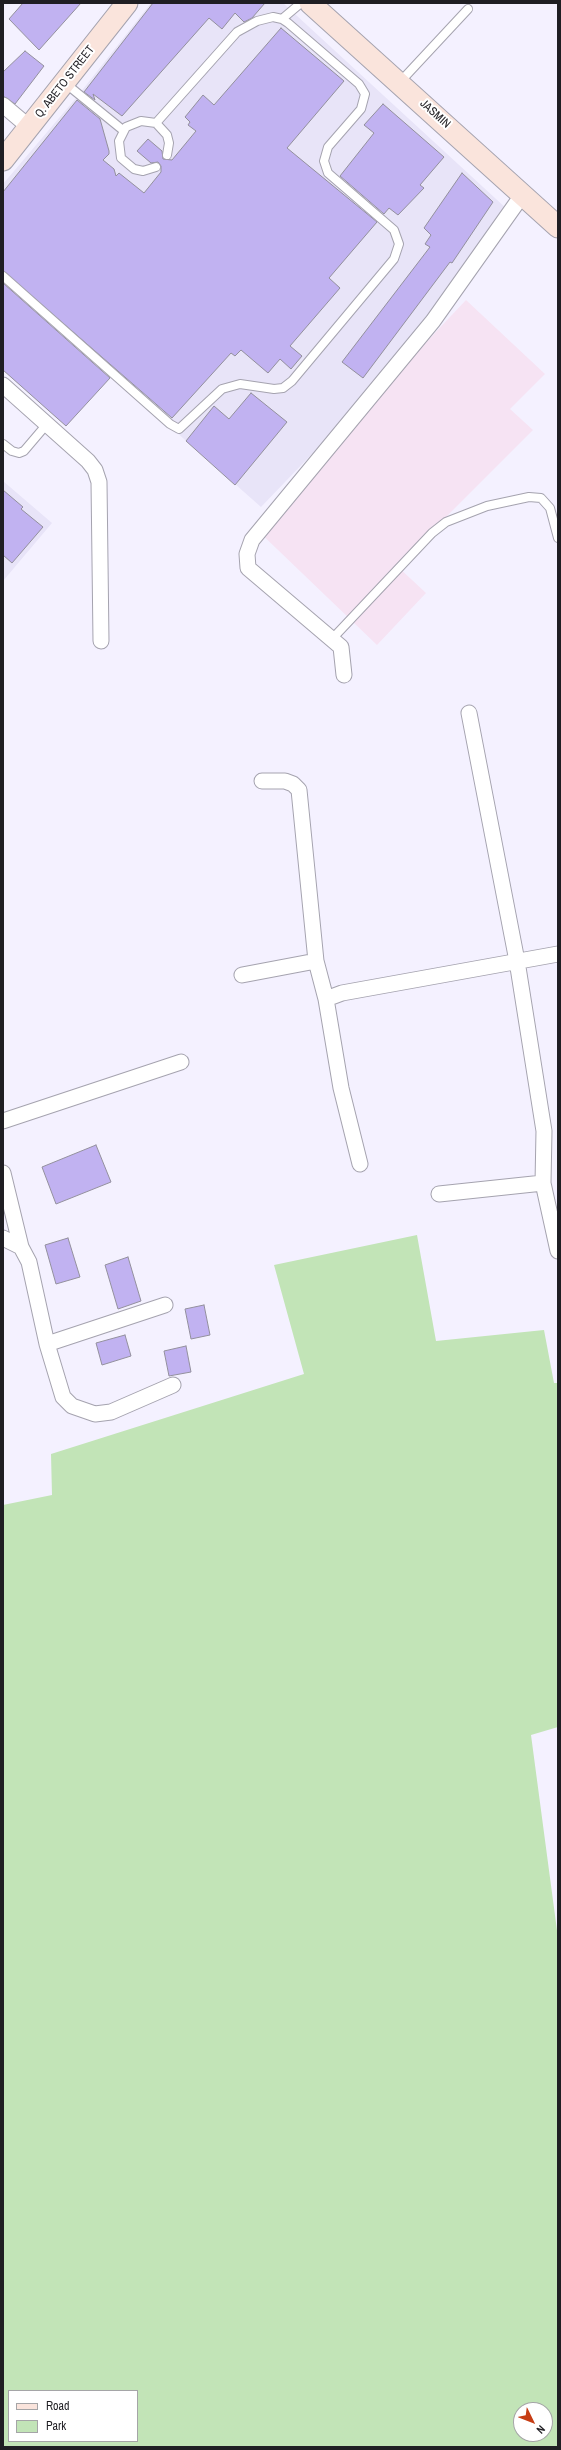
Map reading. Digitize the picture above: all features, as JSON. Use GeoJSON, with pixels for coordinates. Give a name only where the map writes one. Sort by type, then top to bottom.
{"type":"FeatureCollection","features":[{"type":"Feature","properties":{"kind":"street","name":"Q. ABETO STREET"},"geometry":{"type":"LineString","coordinates":[[3,160],[128,3]]}},
{"type":"Feature","properties":{"kind":"street","name":"JASMIN"},"geometry":{"type":"LineString","coordinates":[[310,3],[400,82],[558,227]]}},
{"type":"Feature","properties":{"kind":"street"},"geometry":{"type":"LineString","coordinates":[[3,105],[29,127]]}},
{"type":"Feature","properties":{"kind":"street"},"geometry":{"type":"LineString","coordinates":[[344,675],[340,647],[248,568],[247,554],[252,540],[433,321],[523,194]]}},
{"type":"Feature","properties":{"kind":"street"},"geometry":{"type":"LineString","coordinates":[[3,385],[88,461],[95,470],[99,482],[101,641]]}},
{"type":"Feature","properties":{"kind":"street"},"geometry":{"type":"LineString","coordinates":[[468,713],[551,1129],[543,1183],[558,1251]]}},
{"type":"Feature","properties":{"kind":"street"},"geometry":{"type":"LineString","coordinates":[[262,781],[286,781],[293,784],[299,790],[316,961],[326,999],[341,1088],[360,1164]]}},
{"type":"Feature","properties":{"kind":"street"},"geometry":{"type":"LineString","coordinates":[[326,999],[342,993],[558,954]]}},
{"type":"Feature","properties":{"kind":"street"},"geometry":{"type":"LineString","coordinates":[[242,975],[316,961]]}},
{"type":"Feature","properties":{"kind":"street"},"geometry":{"type":"LineString","coordinates":[[3,1121],[181,1062]]}},
{"type":"Feature","properties":{"kind":"street"},"geometry":{"type":"LineString","coordinates":[[3,1173],[21,1247],[29,1262],[46,1344],[63,1397],[72,1406],[83,1412],[95,1414],[111,1412],[173,1385]]}},
{"type":"Feature","properties":{"kind":"street"},"geometry":{"type":"LineString","coordinates":[[439,1194],[543,1183]]}},
{"type":"Feature","properties":{"kind":"street"},"geometry":{"type":"LineString","coordinates":[[3,1238],[21,1247]]}},
{"type":"Feature","properties":{"kind":"street"},"geometry":{"type":"LineString","coordinates":[[46,1344],[165,1305]]}},
{"type":"Feature","properties":{"kind":"lane"},"geometry":{"type":"LineString","coordinates":[[282,19],[301,3]]}},
{"type":"Feature","properties":{"kind":"lane"},"geometry":{"type":"LineString","coordinates":[[400,82],[468,9]]}},
{"type":"Feature","properties":{"kind":"lane"},"geometry":{"type":"LineString","coordinates":[[3,276],[170,424],[179,429],[222,389],[240,384],[274,389],[284,388],[292,381],[394,259],[399,244],[394,230],[328,173],[324,161],[328,147],[361,109],[365,94],[359,84],[282,19],[273,17],[257,21],[237,32],[156,123]]}},
{"type":"Feature","properties":{"kind":"lane"},"geometry":{"type":"LineString","coordinates":[[65,83],[124,131]]}},
{"type":"Feature","properties":{"kind":"lane"},"geometry":{"type":"LineString","coordinates":[[156,168],[143,171],[127,164],[119,149],[119,141],[124,131],[133,123],[140,121],[156,123],[167,135],[169,142],[167,155]]}},
{"type":"Feature","properties":{"kind":"lane"},"geometry":{"type":"LineString","coordinates":[[3,444],[12,452],[19,453],[24,451],[47,424]]}},
{"type":"Feature","properties":{"kind":"lane"},"geometry":{"type":"LineString","coordinates":[[332,639],[432,533],[446,522],[487,506],[529,497],[541,498],[550,508],[558,538]]}},
{"type":"Feature","properties":{"kind":"shaded area"},"geometry":{"type":"Polygon","coordinates":[[[151,3],[283,3],[508,210],[452,288],[334,431],[261,507],[3,279],[3,184],[76,98],[151,3]]]}},
{"type":"Feature","properties":{"kind":"shaded area"},"geometry":{"type":"Polygon","coordinates":[[[466,300],[545,374],[510,409],[533,430],[397,566],[426,593],[377,645],[253,526],[466,300]]]}},
{"type":"Feature","properties":{"kind":"shaded area"},"geometry":{"type":"Polygon","coordinates":[[[3,481],[52,523],[3,581],[3,481]]]}},
{"type":"Feature","properties":{"kind":"green space"},"geometry":{"type":"Polygon","coordinates":[[[417,1235],[436,1341],[544,1330],[554,1383],[558,1383],[558,1727],[531,1735],[558,1938],[558,2447],[3,2447],[3,1505],[52,1495],[51,1454],[304,1374],[274,1265],[417,1235]]]}},
{"type":"Feature","properties":{"kind":"building"},"geometry":{"type":"Polygon","coordinates":[[[23,3],[81,3],[39,50],[9,19],[23,3]]]}},
{"type":"Feature","properties":{"kind":"building"},"geometry":{"type":"Polygon","coordinates":[[[153,3],[265,3],[252,18],[244,22],[235,13],[222,29],[209,18],[122,116],[93,94],[95,100],[84,92],[153,3]]]}},
{"type":"Feature","properties":{"kind":"building"},"geometry":{"type":"Polygon","coordinates":[[[281,28],[344,81],[287,148],[377,222],[329,278],[340,288],[290,346],[302,356],[291,369],[280,359],[268,373],[241,350],[235,356],[231,353],[172,418],[3,271],[3,192],[77,100],[100,119],[109,151],[109,154],[103,160],[114,169],[116,176],[119,173],[144,193],[161,172],[161,166],[158,162],[151,163],[137,151],[148,139],[162,151],[163,159],[172,160],[196,131],[188,125],[190,122],[185,117],[203,95],[214,105],[281,28]]]}},
{"type":"Feature","properties":{"kind":"building"},"geometry":{"type":"Polygon","coordinates":[[[25,51],[44,66],[15,104],[3,96],[3,72],[25,51]]]}},
{"type":"Feature","properties":{"kind":"building"},"geometry":{"type":"Polygon","coordinates":[[[383,104],[444,157],[420,185],[424,188],[398,215],[389,208],[384,214],[340,176],[374,133],[364,125],[383,104]]]}},
{"type":"Feature","properties":{"kind":"building"},"geometry":{"type":"Polygon","coordinates":[[[462,173],[493,202],[452,263],[450,262],[363,378],[342,362],[430,247],[425,244],[431,235],[424,228],[462,173]]]}},
{"type":"Feature","properties":{"kind":"building"},"geometry":{"type":"Polygon","coordinates":[[[3,283],[110,378],[66,426],[3,370],[3,283]]]}},
{"type":"Feature","properties":{"kind":"building"},"geometry":{"type":"Polygon","coordinates":[[[251,393],[287,422],[235,485],[186,441],[214,406],[229,419],[251,393]]]}},
{"type":"Feature","properties":{"kind":"building"},"geometry":{"type":"Polygon","coordinates":[[[3,490],[23,507],[21,509],[43,527],[12,563],[3,555],[3,490]]]}},
{"type":"Feature","properties":{"kind":"building"},"geometry":{"type":"Polygon","coordinates":[[[96,1145],[111,1182],[56,1204],[42,1167],[96,1145]]]}},
{"type":"Feature","properties":{"kind":"building"},"geometry":{"type":"Polygon","coordinates":[[[68,1238],[80,1277],[56,1284],[45,1245],[68,1238]]]}},
{"type":"Feature","properties":{"kind":"building"},"geometry":{"type":"Polygon","coordinates":[[[128,1257],[141,1301],[118,1309],[105,1265],[128,1257]]]}},
{"type":"Feature","properties":{"kind":"building"},"geometry":{"type":"Polygon","coordinates":[[[204,1305],[210,1335],[191,1339],[185,1309],[204,1305]]]}},
{"type":"Feature","properties":{"kind":"building"},"geometry":{"type":"Polygon","coordinates":[[[125,1335],[131,1356],[102,1365],[96,1343],[125,1335]]]}},
{"type":"Feature","properties":{"kind":"building"},"geometry":{"type":"Polygon","coordinates":[[[186,1346],[191,1372],[169,1376],[164,1351],[186,1346]]]}}]}
